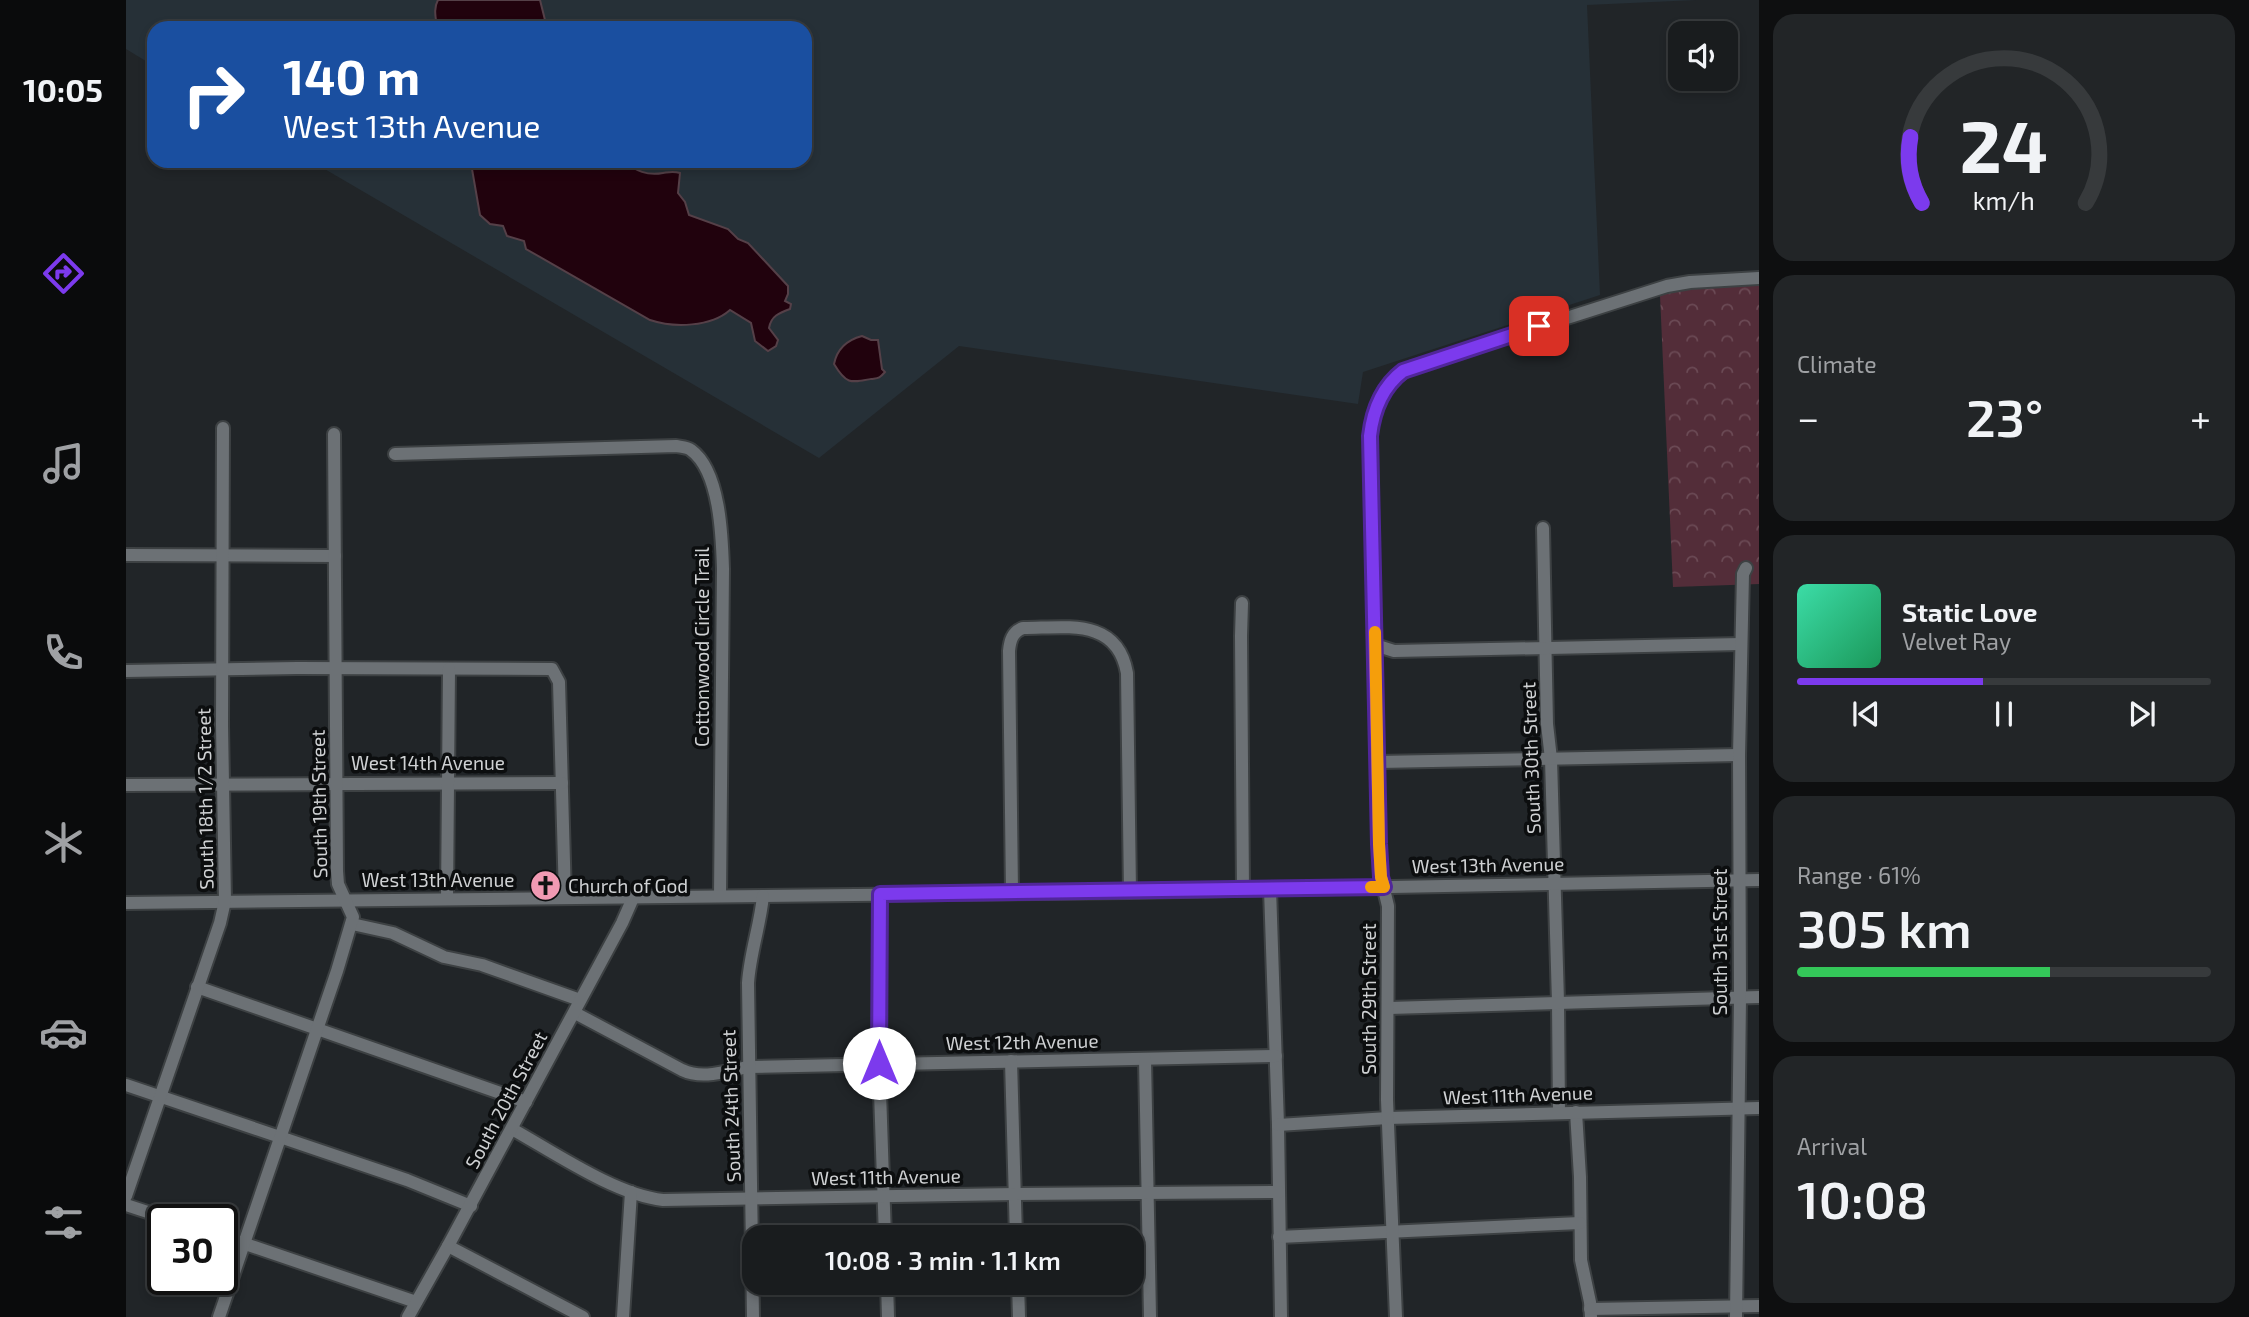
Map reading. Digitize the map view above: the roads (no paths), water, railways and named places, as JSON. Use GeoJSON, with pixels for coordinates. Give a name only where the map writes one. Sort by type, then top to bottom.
{"type":"FeatureCollection","features":[{"type":"Feature","properties":{"kind":"street","name":"South 29th Street"},"geometry":{"type":"LineString","coordinates":[[1396,1317],[1388,1118],[1388,906],[1381,877],[1379,844],[1370,430],[1377,404],[1388,384],[1403,371],[1413,367],[1668,286],[1759,278]]}},
{"type":"Feature","properties":{"kind":"street","name":"South 18th 1/2 Street"},"geometry":{"type":"LineString","coordinates":[[126,1196],[220,923],[225,901],[223,428]]}},
{"type":"Feature","properties":{"kind":"street","name":"South 19th Street"},"geometry":{"type":"LineString","coordinates":[[334,434],[337,871],[338,884],[353,917],[352,924]]}},
{"type":"Feature","properties":{"kind":"street","name":"Cottonwood Circle Trail"},"geometry":{"type":"LineString","coordinates":[[395,454],[676,446],[692,450],[701,460],[709,473],[722,543],[720,896]]}},
{"type":"Feature","properties":{"kind":"street","name":"South 30th Street"},"geometry":{"type":"LineString","coordinates":[[1544,528],[1559,1112]]}},
{"type":"Feature","properties":{"kind":"street"},"geometry":{"type":"LineString","coordinates":[[126,555],[335,556]]}},
{"type":"Feature","properties":{"kind":"street","name":"South 31st Street"},"geometry":{"type":"LineString","coordinates":[[1736,1312],[1740,998],[1739,755],[1743,574],[1746,568]]}},
{"type":"Feature","properties":{"kind":"street"},"geometry":{"type":"LineString","coordinates":[[1242,603],[1243,890]]}},
{"type":"Feature","properties":{"kind":"street"},"geometry":{"type":"LineString","coordinates":[[1012,892],[1009,651],[1013,635],[1023,628],[1090,629],[1110,638],[1125,661],[1130,892]]}},
{"type":"Feature","properties":{"kind":"street"},"geometry":{"type":"LineString","coordinates":[[1376,645],[1394,651],[1741,644]]}},
{"type":"Feature","properties":{"kind":"street"},"geometry":{"type":"LineString","coordinates":[[126,671],[548,668],[556,674],[559,682],[565,898]]}},
{"type":"Feature","properties":{"kind":"street"},"geometry":{"type":"LineString","coordinates":[[447,899],[449,669]]}},
{"type":"Feature","properties":{"kind":"street"},"geometry":{"type":"LineString","coordinates":[[1378,762],[1739,755]]}},
{"type":"Feature","properties":{"kind":"street","name":"West 14th Avenue"},"geometry":{"type":"LineString","coordinates":[[126,785],[562,783]]}},
{"type":"Feature","properties":{"kind":"street","name":"West 13th Avenue"},"geometry":{"type":"LineString","coordinates":[[126,903],[1130,892],[1759,880]]}},
{"type":"Feature","properties":{"kind":"street"},"geometry":{"type":"LineString","coordinates":[[1270,889],[1281,1317]]}},
{"type":"Feature","properties":{"kind":"street"},"geometry":{"type":"LineString","coordinates":[[880,894],[879,1063],[884,1225]]}},
{"type":"Feature","properties":{"kind":"street","name":"South 24th Street"},"geometry":{"type":"LineString","coordinates":[[754,1317],[748,1067],[750,962],[763,896]]}},
{"type":"Feature","properties":{"kind":"street","name":"South 20th Street"},"geometry":{"type":"LineString","coordinates":[[408,1317],[575,1013],[633,898]]}},
{"type":"Feature","properties":{"kind":"street"},"geometry":{"type":"LineString","coordinates":[[219,1317],[352,924],[393,933],[444,957],[482,965],[580,1000]]}},
{"type":"Feature","properties":{"kind":"street"},"geometry":{"type":"LineString","coordinates":[[197,987],[526,1102]]}},
{"type":"Feature","properties":{"kind":"street"},"geometry":{"type":"LineString","coordinates":[[1389,1008],[1759,997]]}},
{"type":"Feature","properties":{"kind":"street","name":"West 12th Avenue"},"geometry":{"type":"LineString","coordinates":[[575,1013],[691,1074],[704,1076],[748,1067],[1276,1056]]}},
{"type":"Feature","properties":{"kind":"street"},"geometry":{"type":"LineString","coordinates":[[1145,1059],[1150,1317]]}},
{"type":"Feature","properties":{"kind":"street"},"geometry":{"type":"LineString","coordinates":[[1011,1061],[1016,1225]]}},
{"type":"Feature","properties":{"kind":"street"},"geometry":{"type":"LineString","coordinates":[[126,1085],[407,1180],[471,1206]]}},
{"type":"Feature","properties":{"kind":"street","name":"West 11th Avenue"},"geometry":{"type":"LineString","coordinates":[[1278,1125],[1388,1118],[1759,1108]]}},
{"type":"Feature","properties":{"kind":"street"},"geometry":{"type":"LineString","coordinates":[[1576,1112],[1581,1260],[1591,1313],[1736,1312],[1759,1306]]}},
{"type":"Feature","properties":{"kind":"street","name":"West 11th Avenue"},"geometry":{"type":"LineString","coordinates":[[512,1129],[611,1184],[647,1198],[663,1200],[1279,1192]]}},
{"type":"Feature","properties":{"kind":"street"},"geometry":{"type":"LineString","coordinates":[[623,1317],[631,1192]]}},
{"type":"Feature","properties":{"kind":"street"},"geometry":{"type":"LineString","coordinates":[[126,1205],[147,1212]]}},
{"type":"Feature","properties":{"kind":"street"},"geometry":{"type":"LineString","coordinates":[[1279,1237],[1580,1223]]}},
{"type":"Feature","properties":{"kind":"street"},"geometry":{"type":"LineString","coordinates":[[238,1242],[416,1302]]}},
{"type":"Feature","properties":{"kind":"street"},"geometry":{"type":"LineString","coordinates":[[449,1246],[583,1317]]}},
{"type":"Feature","properties":{"kind":"street"},"geometry":{"type":"LineString","coordinates":[[887,1295],[888,1317]]}},
{"type":"Feature","properties":{"kind":"street"},"geometry":{"type":"LineString","coordinates":[[1018,1295],[1019,1317]]}},
{"type":"Feature","properties":{"kind":"place","name":"Church of God"},"geometry":{"type":"Point","coordinates":[545,886]}}]}
